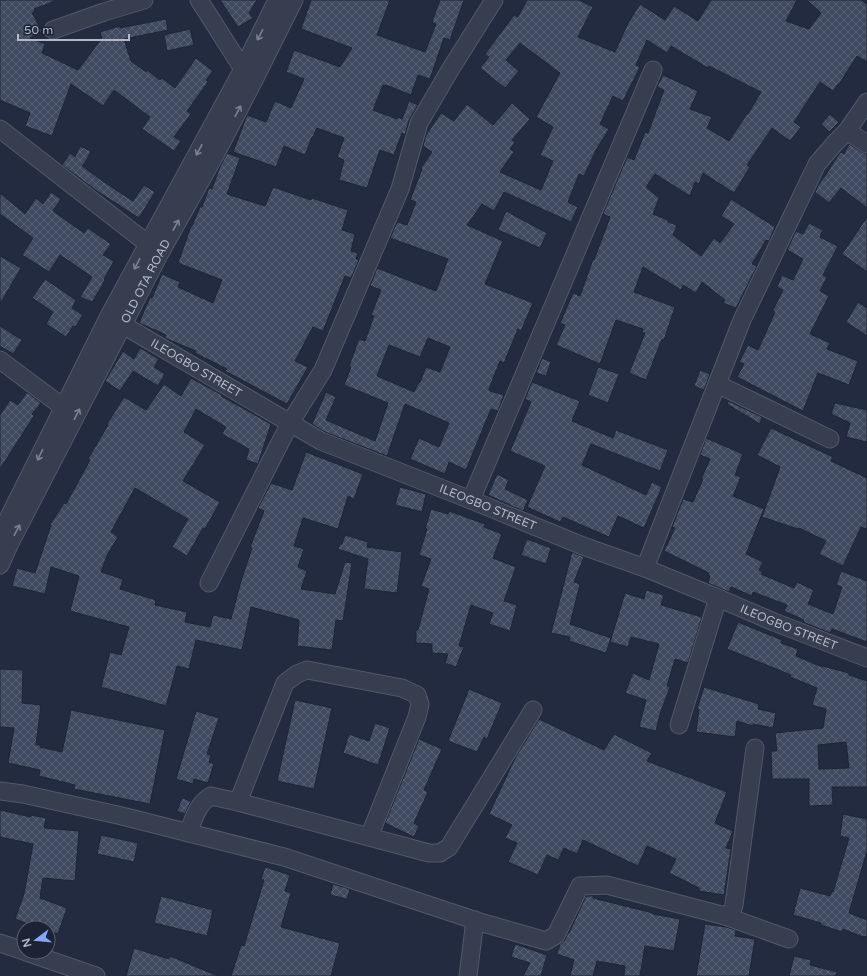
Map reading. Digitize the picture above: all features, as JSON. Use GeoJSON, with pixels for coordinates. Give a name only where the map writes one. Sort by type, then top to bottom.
{"type":"FeatureCollection","features":[{"type":"Feature","properties":{"kind":"street"},"geometry":{"type":"LineString","coordinates":[[53,30],[144,0]]}},
{"type":"Feature","properties":{"kind":"street"},"geometry":{"type":"LineString","coordinates":[[199,0],[243,69]]}},
{"type":"Feature","properties":{"kind":"street","name":"OLD OTA ROAD"},"geometry":{"type":"LineString","coordinates":[[0,535],[109,316],[243,69],[277,0]]}},
{"type":"Feature","properties":{"kind":"street","name":"OLD OTA ROAD"},"geometry":{"type":"LineString","coordinates":[[0,565],[160,253],[222,141],[294,0]]}},
{"type":"Feature","properties":{"kind":"street"},"geometry":{"type":"LineString","coordinates":[[209,583],[290,424],[330,356],[400,189],[419,124],[450,70],[494,0]]}},
{"type":"Feature","properties":{"kind":"street"},"geometry":{"type":"LineString","coordinates":[[471,500],[653,70]]}},
{"type":"Feature","properties":{"kind":"street"},"geometry":{"type":"LineString","coordinates":[[644,568],[742,320],[817,164],[847,131],[867,102]]}},
{"type":"Feature","properties":{"kind":"street"},"geometry":{"type":"LineString","coordinates":[[0,129],[148,244]]}},
{"type":"Feature","properties":{"kind":"street"},"geometry":{"type":"LineString","coordinates":[[847,131],[867,144]]}},
{"type":"Feature","properties":{"kind":"street","name":"ILEOGBO STREET"},"geometry":{"type":"LineString","coordinates":[[123,325],[321,441],[583,546],[644,568],[774,622],[867,658]]}},
{"type":"Feature","properties":{"kind":"street"},"geometry":{"type":"LineString","coordinates":[[0,360],[63,407]]}},
{"type":"Feature","properties":{"kind":"street"},"geometry":{"type":"LineString","coordinates":[[717,384],[830,439]]}},
{"type":"Feature","properties":{"kind":"street"},"geometry":{"type":"LineString","coordinates":[[679,725],[718,598]]}},
{"type":"Feature","properties":{"kind":"street"},"geometry":{"type":"LineString","coordinates":[[238,802],[285,683],[297,674],[307,670],[402,688],[417,695],[420,704],[417,717],[369,837]]}},
{"type":"Feature","properties":{"kind":"street"},"geometry":{"type":"LineString","coordinates":[[188,833],[198,808],[211,796],[429,853],[440,853],[449,847],[533,710]]}},
{"type":"Feature","properties":{"kind":"street"},"geometry":{"type":"LineString","coordinates":[[725,916],[732,911],[734,905],[755,748]]}},
{"type":"Feature","properties":{"kind":"street"},"geometry":{"type":"LineString","coordinates":[[0,791],[23,794],[122,816],[284,857],[483,923],[546,940],[556,935],[580,886],[607,885],[725,916],[789,939]]}},
{"type":"Feature","properties":{"kind":"street"},"geometry":{"type":"LineString","coordinates":[[469,976],[474,920]]}},
{"type":"Feature","properties":{"kind":"street"},"geometry":{"type":"LineString","coordinates":[[0,943],[16,949]]}},
{"type":"Feature","properties":{"kind":"street"},"geometry":{"type":"LineString","coordinates":[[49,960],[96,976]]}},
{"type":"Feature","properties":{"kind":"building"},"geometry":{"type":"Polygon","coordinates":[[[0,0],[55,0],[34,9],[35,11],[32,13],[42,31],[30,38],[45,44],[42,53],[78,70],[102,38],[100,32],[120,26],[120,28],[166,19],[168,30],[124,39],[131,61],[146,72],[147,70],[160,80],[162,78],[175,88],[196,58],[213,71],[206,80],[208,82],[187,111],[191,114],[174,137],[181,141],[174,151],[142,129],[150,117],[114,90],[103,106],[71,84],[52,136],[25,126],[30,113],[0,100],[0,0]]]}},
{"type":"Feature","properties":{"kind":"building"},"geometry":{"type":"Polygon","coordinates":[[[220,0],[257,0],[249,13],[253,18],[238,27],[220,0]]]}},
{"type":"Feature","properties":{"kind":"building"},"geometry":{"type":"Polygon","coordinates":[[[311,0],[390,0],[377,35],[425,52],[436,24],[432,22],[440,0],[464,0],[450,40],[444,38],[430,79],[418,75],[411,95],[383,85],[373,110],[397,119],[398,117],[402,119],[409,101],[418,105],[409,120],[405,135],[402,133],[394,155],[380,150],[367,188],[339,180],[344,160],[337,157],[344,138],[317,128],[305,155],[284,146],[276,167],[233,152],[247,115],[266,122],[275,101],[291,108],[304,79],[286,72],[294,50],[340,67],[352,48],[301,29],[311,0]]]}},
{"type":"Feature","properties":{"kind":"building"},"geometry":{"type":"Polygon","coordinates":[[[527,0],[579,0],[593,7],[578,37],[615,52],[628,23],[640,4],[665,20],[674,6],[698,21],[711,0],[797,0],[786,21],[809,29],[821,13],[807,0],[861,0],[867,4],[867,62],[857,56],[833,91],[820,82],[794,122],[801,127],[790,141],[772,128],[747,165],[750,167],[734,193],[703,173],[699,184],[695,182],[690,196],[655,174],[646,187],[659,198],[653,214],[677,225],[673,235],[701,256],[714,238],[720,243],[734,224],[721,216],[731,199],[775,227],[769,241],[766,240],[752,264],[757,266],[736,308],[723,303],[725,300],[702,282],[696,293],[683,285],[681,290],[643,267],[634,292],[675,307],[664,340],[662,339],[646,380],[629,373],[645,333],[642,332],[643,329],[616,320],[600,364],[556,345],[565,325],[560,323],[573,293],[580,296],[610,217],[603,214],[627,157],[634,160],[645,132],[648,133],[664,90],[657,87],[663,75],[698,91],[690,109],[712,117],[707,128],[729,141],[761,92],[709,66],[708,68],[671,46],[667,53],[647,40],[636,65],[640,67],[623,101],[613,96],[600,124],[609,129],[596,150],[584,176],[579,174],[568,202],[578,207],[571,222],[504,192],[494,211],[482,204],[467,225],[503,241],[485,284],[533,303],[521,331],[518,329],[504,363],[500,361],[489,389],[490,391],[504,395],[498,411],[491,409],[466,470],[449,462],[445,474],[410,459],[419,438],[439,447],[449,423],[405,404],[387,456],[325,432],[312,424],[326,392],[336,397],[326,420],[375,441],[388,403],[344,385],[359,339],[365,341],[374,316],[371,315],[381,290],[370,286],[377,268],[436,291],[448,259],[390,238],[397,222],[407,225],[416,202],[410,200],[422,169],[421,168],[432,152],[423,146],[426,135],[441,113],[454,121],[467,104],[493,125],[512,103],[530,119],[512,140],[515,142],[510,149],[514,152],[500,172],[541,190],[553,161],[540,155],[553,127],[536,117],[560,73],[520,43],[506,60],[519,71],[505,88],[480,68],[489,57],[485,54],[514,15],[518,17],[527,0]],[[428,338],[420,357],[389,345],[377,376],[414,392],[426,367],[440,372],[450,347],[428,338]]]}},
{"type":"Feature","properties":{"kind":"building"},"geometry":{"type":"Polygon","coordinates":[[[190,29],[194,45],[167,51],[164,35],[190,29]]]}},
{"type":"Feature","properties":{"kind":"building"},"geometry":{"type":"Polygon","coordinates":[[[830,114],[839,122],[829,132],[821,124],[830,114]]]}},
{"type":"Feature","properties":{"kind":"building"},"geometry":{"type":"Polygon","coordinates":[[[849,144],[867,154],[867,208],[841,188],[829,203],[815,192],[839,154],[841,152],[844,154],[849,144]]]}},
{"type":"Feature","properties":{"kind":"building"},"geometry":{"type":"Polygon","coordinates":[[[80,146],[91,151],[82,166],[133,201],[144,185],[155,192],[139,218],[97,191],[62,165],[70,153],[75,157],[80,146]]]}},
{"type":"Feature","properties":{"kind":"building"},"geometry":{"type":"Polygon","coordinates":[[[227,153],[240,158],[227,194],[265,206],[273,187],[311,200],[312,198],[348,210],[342,230],[355,234],[351,251],[358,253],[356,259],[359,260],[351,278],[345,276],[323,331],[313,327],[295,361],[308,367],[287,404],[225,371],[227,369],[195,353],[196,351],[167,339],[165,338],[166,335],[139,323],[162,274],[180,282],[178,287],[213,303],[222,280],[178,263],[191,226],[200,207],[202,207],[209,188],[212,189],[219,169],[227,153]]]}},
{"type":"Feature","properties":{"kind":"building"},"geometry":{"type":"Polygon","coordinates":[[[51,192],[61,199],[53,211],[84,233],[88,228],[111,244],[103,255],[114,261],[104,279],[102,286],[92,302],[80,297],[92,277],[60,255],[49,272],[22,255],[33,238],[0,214],[0,193],[25,214],[36,198],[43,204],[51,192]]]}},
{"type":"Feature","properties":{"kind":"building"},"geometry":{"type":"Polygon","coordinates":[[[506,211],[547,233],[540,248],[498,230],[506,211]]]}},
{"type":"Feature","properties":{"kind":"building"},"geometry":{"type":"Polygon","coordinates":[[[867,217],[867,272],[842,254],[867,217]]]}},
{"type":"Feature","properties":{"kind":"building"},"geometry":{"type":"Polygon","coordinates":[[[809,223],[823,230],[820,237],[838,246],[823,275],[827,277],[820,291],[829,296],[810,334],[830,343],[827,349],[858,361],[849,385],[818,373],[803,411],[737,377],[744,364],[739,362],[748,345],[758,350],[775,312],[773,310],[783,290],[777,287],[782,275],[793,280],[803,259],[787,250],[796,231],[803,234],[809,223]]]}},
{"type":"Feature","properties":{"kind":"building"},"geometry":{"type":"Polygon","coordinates":[[[0,256],[21,268],[0,304],[0,256]]]}},
{"type":"Feature","properties":{"kind":"building"},"geometry":{"type":"Polygon","coordinates":[[[45,279],[76,300],[72,308],[83,315],[66,337],[46,324],[53,312],[32,298],[45,279]]]}},
{"type":"Feature","properties":{"kind":"building"},"geometry":{"type":"Polygon","coordinates":[[[858,302],[867,308],[867,336],[846,322],[858,302]]]}},
{"type":"Feature","properties":{"kind":"building"},"geometry":{"type":"Polygon","coordinates":[[[0,326],[22,340],[13,354],[0,346],[0,326]]]}},
{"type":"Feature","properties":{"kind":"building"},"geometry":{"type":"Polygon","coordinates":[[[140,348],[159,359],[154,367],[165,374],[158,386],[133,371],[120,391],[105,381],[123,351],[134,359],[140,348]]]}},
{"type":"Feature","properties":{"kind":"building"},"geometry":{"type":"Polygon","coordinates":[[[542,358],[551,362],[546,376],[536,373],[542,358]]]}},
{"type":"Feature","properties":{"kind":"building"},"geometry":{"type":"Polygon","coordinates":[[[598,367],[619,374],[608,403],[588,395],[598,367]]]}},
{"type":"Feature","properties":{"kind":"building"},"geometry":{"type":"Polygon","coordinates":[[[700,370],[710,374],[704,390],[694,386],[700,370]]]}},
{"type":"Feature","properties":{"kind":"building"},"geometry":{"type":"Polygon","coordinates":[[[191,378],[271,424],[258,464],[246,460],[249,449],[222,434],[226,427],[196,409],[184,432],[205,445],[183,481],[220,502],[205,529],[203,528],[187,556],[172,547],[188,519],[135,488],[111,532],[118,537],[107,555],[101,572],[123,579],[120,589],[156,600],[155,605],[187,612],[185,622],[210,627],[213,615],[231,619],[252,548],[250,547],[264,511],[258,508],[271,483],[292,490],[306,452],[363,474],[354,499],[348,496],[338,529],[303,518],[294,546],[304,549],[298,567],[307,571],[301,589],[335,594],[345,562],[352,563],[343,621],[336,620],[332,650],[297,646],[299,620],[251,607],[242,650],[196,640],[189,669],[177,666],[166,706],[101,687],[110,652],[121,655],[129,627],[70,611],[79,576],[51,567],[45,594],[12,586],[17,568],[35,573],[50,525],[64,503],[66,504],[90,460],[88,459],[124,397],[146,410],[164,384],[181,396],[191,378]]]}},
{"type":"Feature","properties":{"kind":"building"},"geometry":{"type":"Polygon","coordinates":[[[532,382],[580,401],[572,421],[613,438],[616,430],[668,450],[660,471],[591,444],[582,465],[646,495],[652,482],[662,487],[644,528],[618,516],[609,537],[563,517],[560,522],[527,507],[545,466],[510,451],[531,402],[525,399],[532,382]]]}},
{"type":"Feature","properties":{"kind":"building"},"geometry":{"type":"Polygon","coordinates":[[[27,392],[41,403],[32,414],[34,416],[0,469],[0,415],[10,400],[18,405],[27,392]]]}},
{"type":"Feature","properties":{"kind":"building"},"geometry":{"type":"Polygon","coordinates":[[[728,401],[762,417],[760,424],[727,404],[728,401]]]}},
{"type":"Feature","properties":{"kind":"building"},"geometry":{"type":"Polygon","coordinates":[[[835,403],[867,410],[867,442],[846,437],[850,423],[831,414],[835,403]]]}},
{"type":"Feature","properties":{"kind":"building"},"geometry":{"type":"Polygon","coordinates":[[[771,428],[833,457],[831,461],[867,478],[867,529],[861,527],[843,566],[819,554],[826,541],[799,528],[798,529],[762,517],[780,467],[757,455],[771,428]]]}},
{"type":"Feature","properties":{"kind":"building"},"geometry":{"type":"Polygon","coordinates":[[[706,438],[743,454],[735,475],[741,477],[733,496],[764,509],[746,554],[763,562],[759,570],[763,572],[761,574],[794,588],[797,582],[814,590],[808,604],[833,614],[842,587],[836,585],[841,571],[867,581],[867,642],[832,629],[830,633],[803,622],[804,620],[784,611],[787,605],[753,592],[752,596],[731,587],[729,592],[708,583],[710,576],[708,575],[709,573],[664,551],[675,528],[672,527],[683,499],[693,502],[703,479],[701,479],[710,459],[700,455],[706,438]]]}},
{"type":"Feature","properties":{"kind":"building"},"geometry":{"type":"Polygon","coordinates":[[[497,474],[509,480],[505,489],[528,500],[523,511],[488,495],[497,474]]]}},
{"type":"Feature","properties":{"kind":"building"},"geometry":{"type":"Polygon","coordinates":[[[400,487],[426,494],[422,512],[395,505],[400,487]]]}},
{"type":"Feature","properties":{"kind":"building"},"geometry":{"type":"Polygon","coordinates":[[[431,509],[448,514],[449,511],[485,524],[484,527],[502,534],[493,558],[516,567],[504,601],[517,605],[510,631],[489,624],[493,613],[471,605],[459,646],[464,647],[456,667],[445,663],[448,654],[432,653],[432,644],[416,643],[416,630],[418,630],[429,589],[421,586],[431,559],[419,555],[431,509]]]}},
{"type":"Feature","properties":{"kind":"building"},"geometry":{"type":"Polygon","coordinates":[[[345,535],[368,542],[367,547],[402,552],[397,593],[364,589],[368,559],[338,549],[340,544],[342,544],[345,535]]]}},
{"type":"Feature","properties":{"kind":"building"},"geometry":{"type":"Polygon","coordinates":[[[527,539],[551,548],[546,564],[521,555],[527,539]]]}},
{"type":"Feature","properties":{"kind":"building"},"geometry":{"type":"Polygon","coordinates":[[[572,552],[584,557],[574,582],[580,584],[570,624],[611,638],[606,653],[569,641],[570,637],[551,633],[572,552]]]}},
{"type":"Feature","properties":{"kind":"building"},"geometry":{"type":"Polygon","coordinates":[[[646,590],[664,595],[661,605],[702,617],[688,663],[675,659],[667,686],[670,687],[660,714],[656,731],[639,727],[646,700],[625,693],[633,673],[649,680],[659,644],[631,637],[628,647],[610,642],[625,593],[644,599],[646,590]]]}},
{"type":"Feature","properties":{"kind":"building"},"geometry":{"type":"Polygon","coordinates":[[[738,622],[782,640],[781,643],[798,649],[796,656],[822,667],[849,673],[849,675],[867,681],[867,787],[832,787],[833,805],[809,806],[809,779],[772,779],[771,751],[777,751],[775,733],[823,728],[826,709],[812,705],[817,688],[790,677],[791,675],[727,649],[738,622]],[[846,742],[818,745],[819,769],[849,768],[846,742]]]}},
{"type":"Feature","properties":{"kind":"building"},"geometry":{"type":"Polygon","coordinates":[[[0,669],[23,670],[22,703],[41,705],[36,745],[41,745],[40,747],[62,752],[71,710],[165,730],[150,804],[74,789],[75,785],[39,776],[40,770],[8,763],[14,728],[0,727],[0,669]]]}},
{"type":"Feature","properties":{"kind":"building"},"geometry":{"type":"Polygon","coordinates":[[[704,687],[759,704],[758,709],[776,713],[773,728],[753,724],[753,726],[737,721],[735,737],[696,732],[699,709],[697,709],[704,687]]]}},
{"type":"Feature","properties":{"kind":"building"},"geometry":{"type":"Polygon","coordinates":[[[469,689],[502,703],[487,739],[484,737],[477,752],[448,741],[469,689]]]}},
{"type":"Feature","properties":{"kind":"building"},"geometry":{"type":"Polygon","coordinates":[[[295,700],[332,708],[314,789],[277,781],[295,700]]]}},
{"type":"Feature","properties":{"kind":"building"},"geometry":{"type":"Polygon","coordinates":[[[196,711],[219,718],[207,754],[211,755],[209,762],[214,764],[208,783],[194,779],[193,784],[176,779],[196,711]]]}},
{"type":"Feature","properties":{"kind":"building"},"geometry":{"type":"Polygon","coordinates":[[[539,719],[604,750],[614,734],[652,753],[647,761],[727,792],[715,823],[733,831],[726,848],[731,849],[724,895],[699,891],[699,888],[669,873],[676,859],[647,846],[638,866],[583,840],[577,854],[564,848],[558,860],[547,855],[538,875],[508,862],[517,843],[505,838],[512,825],[489,814],[515,758],[539,719]]]}},
{"type":"Feature","properties":{"kind":"building"},"geometry":{"type":"Polygon","coordinates":[[[375,723],[390,728],[378,765],[343,753],[349,734],[369,741],[375,723]]]}},
{"type":"Feature","properties":{"kind":"building"},"geometry":{"type":"Polygon","coordinates":[[[419,739],[442,749],[424,790],[428,792],[414,823],[419,826],[414,837],[385,823],[419,739]]]}},
{"type":"Feature","properties":{"kind":"building"},"geometry":{"type":"Polygon","coordinates":[[[182,798],[191,801],[185,814],[177,811],[182,798]]]}},
{"type":"Feature","properties":{"kind":"building"},"geometry":{"type":"Polygon","coordinates":[[[0,810],[31,817],[31,815],[46,818],[44,828],[79,831],[75,881],[43,878],[40,898],[67,908],[58,934],[56,933],[56,920],[15,919],[24,894],[33,844],[0,837],[0,810]]]}},
{"type":"Feature","properties":{"kind":"building"},"geometry":{"type":"Polygon","coordinates":[[[843,814],[867,819],[867,851],[849,913],[867,920],[867,937],[863,937],[843,929],[842,932],[821,925],[821,923],[793,915],[800,888],[830,896],[832,891],[833,892],[849,838],[840,836],[843,814]]]}},
{"type":"Feature","properties":{"kind":"building"},"geometry":{"type":"Polygon","coordinates":[[[101,835],[138,843],[134,862],[97,854],[101,835]]]}},
{"type":"Feature","properties":{"kind":"building"},"geometry":{"type":"Polygon","coordinates":[[[265,867],[290,875],[285,891],[291,893],[281,927],[340,943],[331,976],[231,976],[241,945],[244,946],[264,880],[261,879],[265,867]]]}},
{"type":"Feature","properties":{"kind":"building"},"geometry":{"type":"Polygon","coordinates":[[[333,884],[350,889],[347,899],[330,895],[333,884]]]}},
{"type":"Feature","properties":{"kind":"building"},"geometry":{"type":"Polygon","coordinates":[[[161,896],[213,910],[207,936],[154,923],[161,896]]]}},
{"type":"Feature","properties":{"kind":"building"},"geometry":{"type":"Polygon","coordinates":[[[586,896],[593,896],[593,898],[653,914],[680,919],[674,951],[645,946],[640,976],[624,976],[625,966],[597,961],[593,976],[570,976],[574,960],[557,954],[560,944],[565,940],[569,933],[586,896]]]}},
{"type":"Feature","properties":{"kind":"building"},"geometry":{"type":"Polygon","coordinates":[[[705,924],[736,930],[735,936],[755,939],[749,976],[696,976],[705,924]]]}},
{"type":"Feature","properties":{"kind":"building"},"geometry":{"type":"Polygon","coordinates":[[[515,944],[547,955],[541,976],[523,976],[530,963],[511,957],[515,944]]]}},
{"type":"Feature","properties":{"kind":"building"},"geometry":{"type":"Polygon","coordinates":[[[134,948],[169,959],[170,956],[218,976],[126,976],[134,948]]]}},
{"type":"Feature","properties":{"kind":"building"},"geometry":{"type":"Polygon","coordinates":[[[794,956],[811,960],[810,965],[837,972],[836,976],[789,976],[794,956]]]}}]}
